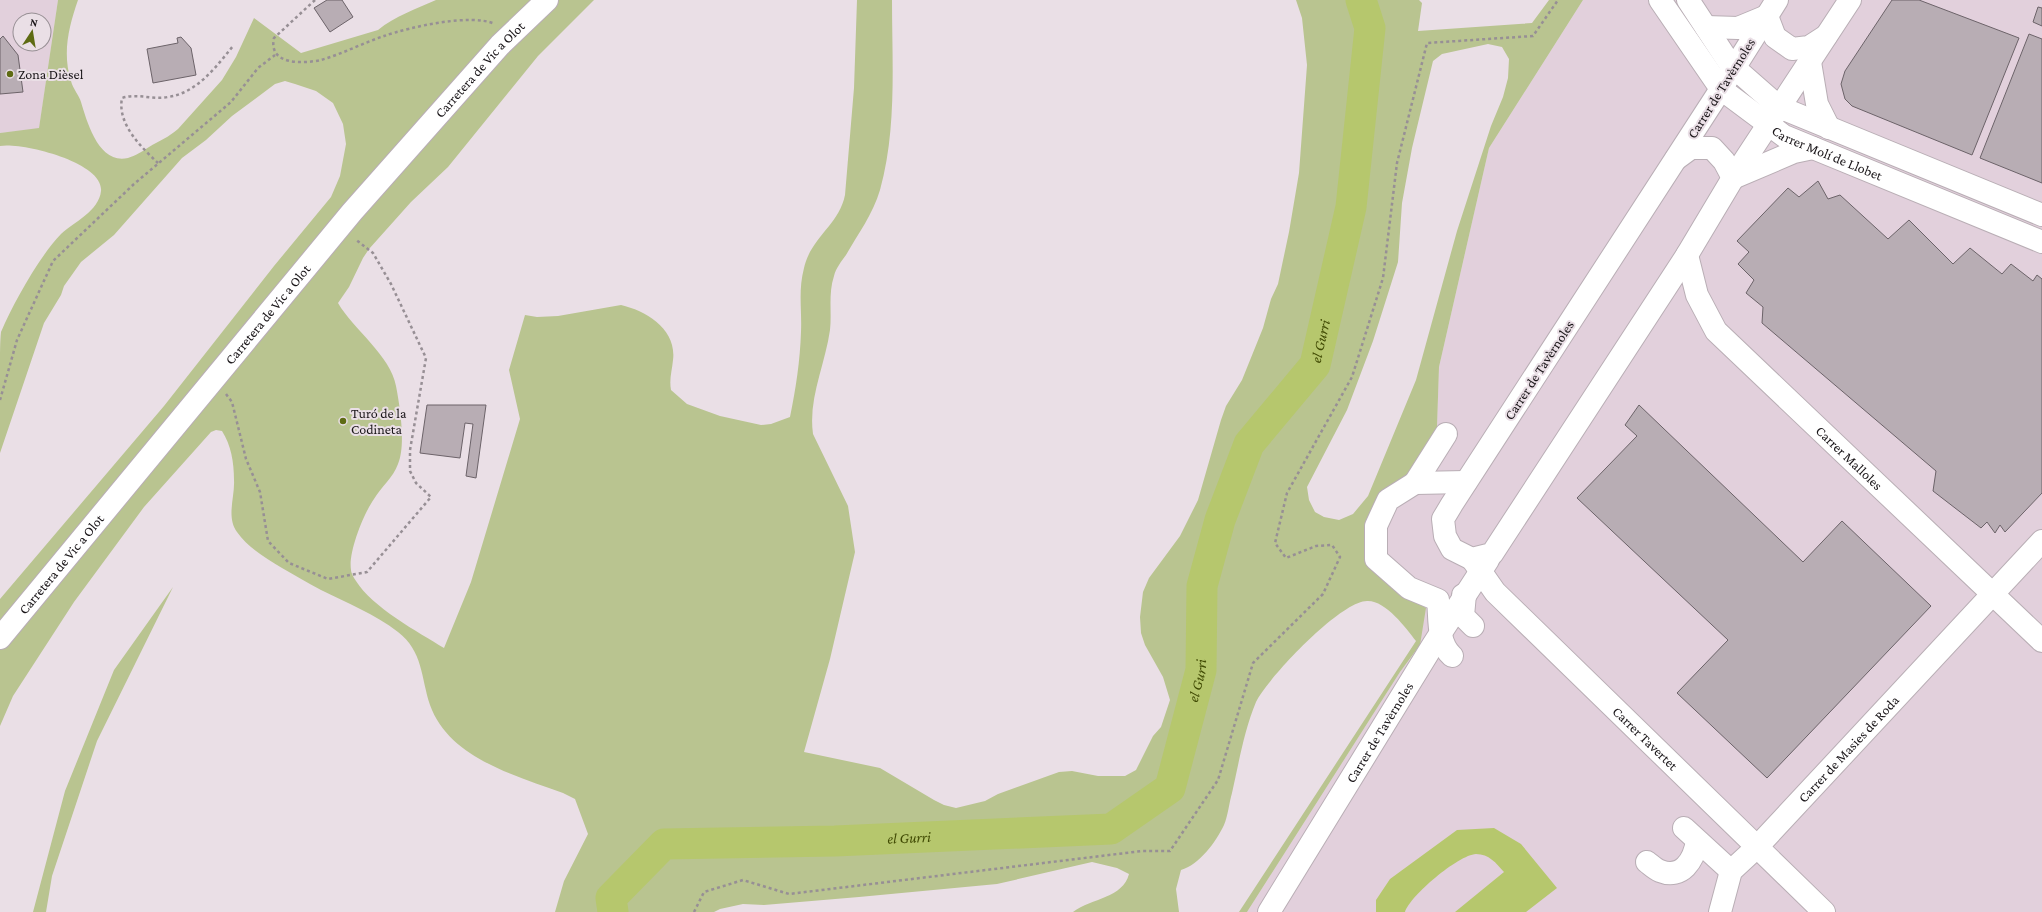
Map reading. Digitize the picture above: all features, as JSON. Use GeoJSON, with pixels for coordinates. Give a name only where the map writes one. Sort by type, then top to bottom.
{"type":"FeatureCollection","features":[{"type":"Feature","properties":{"kind":"street","name":"Carretera de Vic a Olot"},"geometry":{"type":"LineString","coordinates":[[0,638],[214,377],[352,212],[514,32],[546,0]]}},
{"type":"Feature","properties":{"kind":"street","name":"Carrer Molí de Llobet"},"geometry":{"type":"LineString","coordinates":[[1660,0],[1721,89],[1774,116],[1829,128],[2042,215]]}},
{"type":"Feature","properties":{"kind":"street","name":"Carrer Molí de Llobet"},"geometry":{"type":"LineString","coordinates":[[1688,0],[1730,64],[1774,116],[1784,136],[2042,242]]}},
{"type":"Feature","properties":{"kind":"street","name":"Carrer de Tavèrnoles"},"geometry":{"type":"LineString","coordinates":[[1269,912],[1441,632],[1482,561],[1687,255],[1733,178],[1850,0]]}},
{"type":"Feature","properties":{"kind":"street","name":"Carrer de Tavèrnoles"},"geometry":{"type":"LineString","coordinates":[[1706,27],[1738,28],[1772,8]]}},
{"type":"Feature","properties":{"kind":"street","name":"Carrer de Tavèrnoles"},"geometry":{"type":"LineString","coordinates":[[1772,8],[1775,37],[1792,49],[1809,47],[1828,34]]}},
{"type":"Feature","properties":{"kind":"street","name":"Carrer de Tavèrnoles"},"geometry":{"type":"LineString","coordinates":[[1482,561],[1452,549],[1445,536],[1444,519],[1466,482],[1772,8]]}},
{"type":"Feature","properties":{"kind":"street"},"geometry":{"type":"LineString","coordinates":[[1810,62],[1817,104],[1829,128]]}},
{"type":"Feature","properties":{"kind":"street","name":"Carrer de Tavèrnoles"},"geometry":{"type":"LineString","coordinates":[[1675,160],[1691,148],[1712,148],[1724,161],[1733,178]]}},
{"type":"Feature","properties":{"kind":"street"},"geometry":{"type":"LineString","coordinates":[[1733,178],[1794,152],[1813,148]]}},
{"type":"Feature","properties":{"kind":"street","name":"Carrer Malloles"},"geometry":{"type":"LineString","coordinates":[[1687,255],[1697,296],[1716,331],[2042,640]]}},
{"type":"Feature","properties":{"kind":"street"},"geometry":{"type":"LineString","coordinates":[[1446,434],[1414,483],[1388,500],[1376,526],[1376,559],[1409,588],[1438,600],[1464,594],[1463,616],[1473,626]]}},
{"type":"Feature","properties":{"kind":"street"},"geometry":{"type":"LineString","coordinates":[[1414,483],[1466,482]]}},
{"type":"Feature","properties":{"kind":"street","name":"Carrer de Masies de Roda"},"geometry":{"type":"LineString","coordinates":[[1731,870],[1757,847],[2042,541]]}},
{"type":"Feature","properties":{"kind":"street","name":"Carrer Tavertet"},"geometry":{"type":"LineString","coordinates":[[1482,561],[1495,592],[1824,912]]}},
{"type":"Feature","properties":{"kind":"street"},"geometry":{"type":"LineString","coordinates":[[1438,600],[1441,632],[1445,650],[1452,656]]}},
{"type":"Feature","properties":{"kind":"street"},"geometry":{"type":"LineString","coordinates":[[1647,862],[1660,871],[1676,872],[1688,866],[1695,852],[1691,835],[1731,870],[1720,912]]}},
{"type":"Feature","properties":{"kind":"path"},"geometry":{"type":"LineString","coordinates":[[315,0],[277,34],[272,46],[275,55],[283,60],[299,62],[321,60],[385,35],[452,20],[487,21],[514,32]]}},
{"type":"Feature","properties":{"kind":"path"},"geometry":{"type":"LineString","coordinates":[[694,912],[704,892],[743,880],[789,894],[1134,852],[1170,850],[1218,780],[1253,663],[1323,594],[1340,557],[1332,545],[1316,546],[1286,558],[1275,543],[1287,493],[1352,377],[1383,278],[1397,163],[1427,43],[1533,36],[1558,0]]}},
{"type":"Feature","properties":{"kind":"path"},"geometry":{"type":"LineString","coordinates":[[158,163],[125,123],[120,107],[122,98],[132,95],[168,98],[184,93],[197,85],[211,73],[233,46]]}},
{"type":"Feature","properties":{"kind":"path"},"geometry":{"type":"LineString","coordinates":[[0,400],[18,340],[53,261],[158,163],[232,102],[258,68],[275,55]]}},
{"type":"Feature","properties":{"kind":"path"},"geometry":{"type":"LineString","coordinates":[[214,377],[232,402],[246,459],[260,492],[268,541],[289,562],[328,579],[367,572],[431,497],[416,483],[410,471],[410,450],[426,358],[397,297],[373,253]]}},
{"type":"Feature","properties":{"kind":"shaded area"},"geometry":{"type":"Polygon","coordinates":[[[0,0],[58,0],[52,41],[52,12],[12,12],[12,52],[50,52],[39,129],[0,133],[0,0]]]}},
{"type":"Feature","properties":{"kind":"shaded area"},"geometry":{"type":"Polygon","coordinates":[[[58,0],[78,0],[69,30],[67,50],[68,71],[91,130],[102,149],[109,155],[118,158],[128,158],[168,137],[178,129],[222,80],[236,57],[254,18],[301,53],[378,30],[399,17],[436,0],[594,0],[538,56],[448,167],[411,202],[369,249],[349,287],[338,303],[379,353],[393,375],[398,395],[402,426],[402,447],[398,464],[393,474],[370,505],[362,523],[354,543],[351,570],[355,580],[363,591],[373,600],[409,627],[444,648],[471,582],[520,419],[509,370],[525,315],[537,317],[558,316],[621,305],[631,308],[650,317],[665,331],[673,349],[670,379],[671,390],[687,404],[720,416],[761,425],[771,424],[790,417],[800,353],[802,276],[808,257],[818,239],[837,215],[845,195],[854,88],[857,0],[892,0],[893,72],[891,120],[885,167],[877,199],[869,216],[837,268],[834,276],[832,283],[828,343],[813,408],[813,434],[848,506],[855,552],[830,659],[804,752],[880,768],[934,800],[944,805],[956,808],[985,801],[998,794],[1059,772],[1072,771],[1098,776],[1125,776],[1136,770],[1153,736],[1161,727],[1170,700],[1163,677],[1145,645],[1141,633],[1140,617],[1143,592],[1149,578],[1180,536],[1198,500],[1226,406],[1242,380],[1263,328],[1271,299],[1278,284],[1299,173],[1307,65],[1302,18],[1296,0],[1419,0],[1422,3],[1418,31],[1532,23],[1549,0],[1583,0],[1489,148],[1439,367],[1437,427],[1431,439],[1367,534],[1395,589],[1426,608],[1420,645],[1400,672],[1247,912],[1239,912],[1416,641],[1395,616],[1382,605],[1375,602],[1368,601],[1356,604],[1324,626],[1289,659],[1274,676],[1256,702],[1242,747],[1224,825],[1206,852],[1194,863],[1181,870],[1176,889],[1179,912],[1073,912],[1114,893],[1126,882],[1129,874],[1117,868],[1092,862],[997,884],[764,905],[743,904],[720,909],[714,912],[555,912],[564,881],[588,834],[575,799],[485,762],[452,739],[439,723],[430,705],[417,656],[406,639],[380,620],[361,609],[321,590],[282,568],[252,548],[241,538],[234,526],[231,513],[234,486],[233,460],[225,436],[222,431],[216,430],[211,432],[144,507],[74,602],[13,696],[0,726],[0,599],[164,406],[274,266],[331,197],[340,176],[346,144],[343,124],[333,103],[316,91],[285,81],[275,84],[232,116],[206,140],[182,158],[114,235],[81,262],[64,286],[61,295],[44,323],[0,453],[1,332],[20,294],[44,255],[61,234],[91,210],[96,204],[101,191],[98,181],[89,171],[76,163],[60,156],[25,147],[0,146],[0,133],[39,128],[50,52],[52,52],[52,40],[58,0]],[[1488,44],[1442,54],[1433,61],[1412,148],[1402,203],[1398,262],[1373,341],[1347,410],[1307,487],[1309,500],[1315,512],[1324,517],[1339,520],[1353,514],[1368,496],[1416,380],[1457,231],[1491,126],[1503,97],[1508,78],[1509,59],[1502,47],[1488,44]]]}},
{"type":"Feature","properties":{"kind":"shaded area"},"geometry":{"type":"Polygon","coordinates":[[[1583,0],[2042,0],[2042,912],[1247,912],[1400,672],[1420,645],[1395,589],[1367,534],[1437,427],[1439,367],[1489,148],[1583,0]]]}},
{"type":"Feature","properties":{"kind":"shaded area"},"geometry":{"type":"Polygon","coordinates":[[[173,587],[97,741],[52,876],[46,912],[33,912],[65,791],[114,670],[173,587]]]}},
{"type":"Feature","properties":{"kind":"shaded area"},"geometry":{"type":"Polygon","coordinates":[[[1494,828],[1521,844],[1557,888],[1526,912],[1455,912],[1504,872],[1488,857],[1481,854],[1476,854],[1458,861],[1436,877],[1416,896],[1405,912],[1376,912],[1376,900],[1390,879],[1457,830],[1494,828]]]}},
{"type":"Feature","properties":{"kind":"building"},"geometry":{"type":"Polygon","coordinates":[[[327,0],[342,0],[353,17],[330,32],[314,8],[327,0]]]}},
{"type":"Feature","properties":{"kind":"building"},"geometry":{"type":"Polygon","coordinates":[[[1892,0],[1919,0],[2019,38],[1972,155],[1852,106],[1845,99],[1841,84],[1845,71],[1892,0]]]}},
{"type":"Feature","properties":{"kind":"building"},"geometry":{"type":"Polygon","coordinates":[[[2038,7],[2042,8],[2042,26],[2033,22],[2038,7]]]}},
{"type":"Feature","properties":{"kind":"building"},"geometry":{"type":"Polygon","coordinates":[[[2029,34],[2042,39],[2042,183],[1980,158],[2029,34]]]}},
{"type":"Feature","properties":{"kind":"building","name":"Zona Dièsel"},"geometry":{"type":"Polygon","coordinates":[[[3,36],[12,47],[12,52],[16,52],[18,55],[23,92],[0,94],[0,39],[3,36]]]}},
{"type":"Feature","properties":{"kind":"building"},"geometry":{"type":"Polygon","coordinates":[[[181,37],[191,48],[196,75],[153,83],[147,49],[178,43],[177,38],[181,37]]]}},
{"type":"Feature","properties":{"kind":"building"},"geometry":{"type":"Polygon","coordinates":[[[1818,181],[1828,199],[1840,195],[1888,239],[1909,220],[1953,264],[1970,248],[2002,274],[2011,264],[2033,281],[2037,275],[2042,279],[2042,493],[2005,532],[2000,525],[1995,533],[1987,522],[1981,528],[1933,491],[1936,471],[1762,323],[1763,307],[1746,293],[1754,280],[1738,264],[1749,252],[1737,241],[1788,188],[1799,197],[1818,181]]]}},
{"type":"Feature","properties":{"kind":"building"},"geometry":{"type":"Polygon","coordinates":[[[427,405],[486,405],[476,478],[466,476],[473,424],[465,423],[460,458],[420,453],[427,405]]]}},
{"type":"Feature","properties":{"kind":"building"},"geometry":{"type":"Polygon","coordinates":[[[1639,405],[1803,562],[1842,521],[1931,606],[1767,778],[1677,693],[1728,640],[1577,498],[1637,436],[1625,425],[1639,405]]]}},
{"type":"Feature","properties":{"kind":"waterway","name":"el Gurri"},"geometry":{"type":"LineString","coordinates":[[613,912],[611,898],[664,844],[835,841],[1111,829],[1170,788],[1201,670],[1202,586],[1220,520],[1249,444],[1315,365],[1351,207],[1370,28],[1361,0]]}},
{"type":"Feature","properties":{"kind":"place","name":"Zona Dièsel"},"geometry":{"type":"Point","coordinates":[10,74]}},
{"type":"Feature","properties":{"kind":"place","name":"Turó de la Codineta"},"geometry":{"type":"Point","coordinates":[343,421]}}]}
